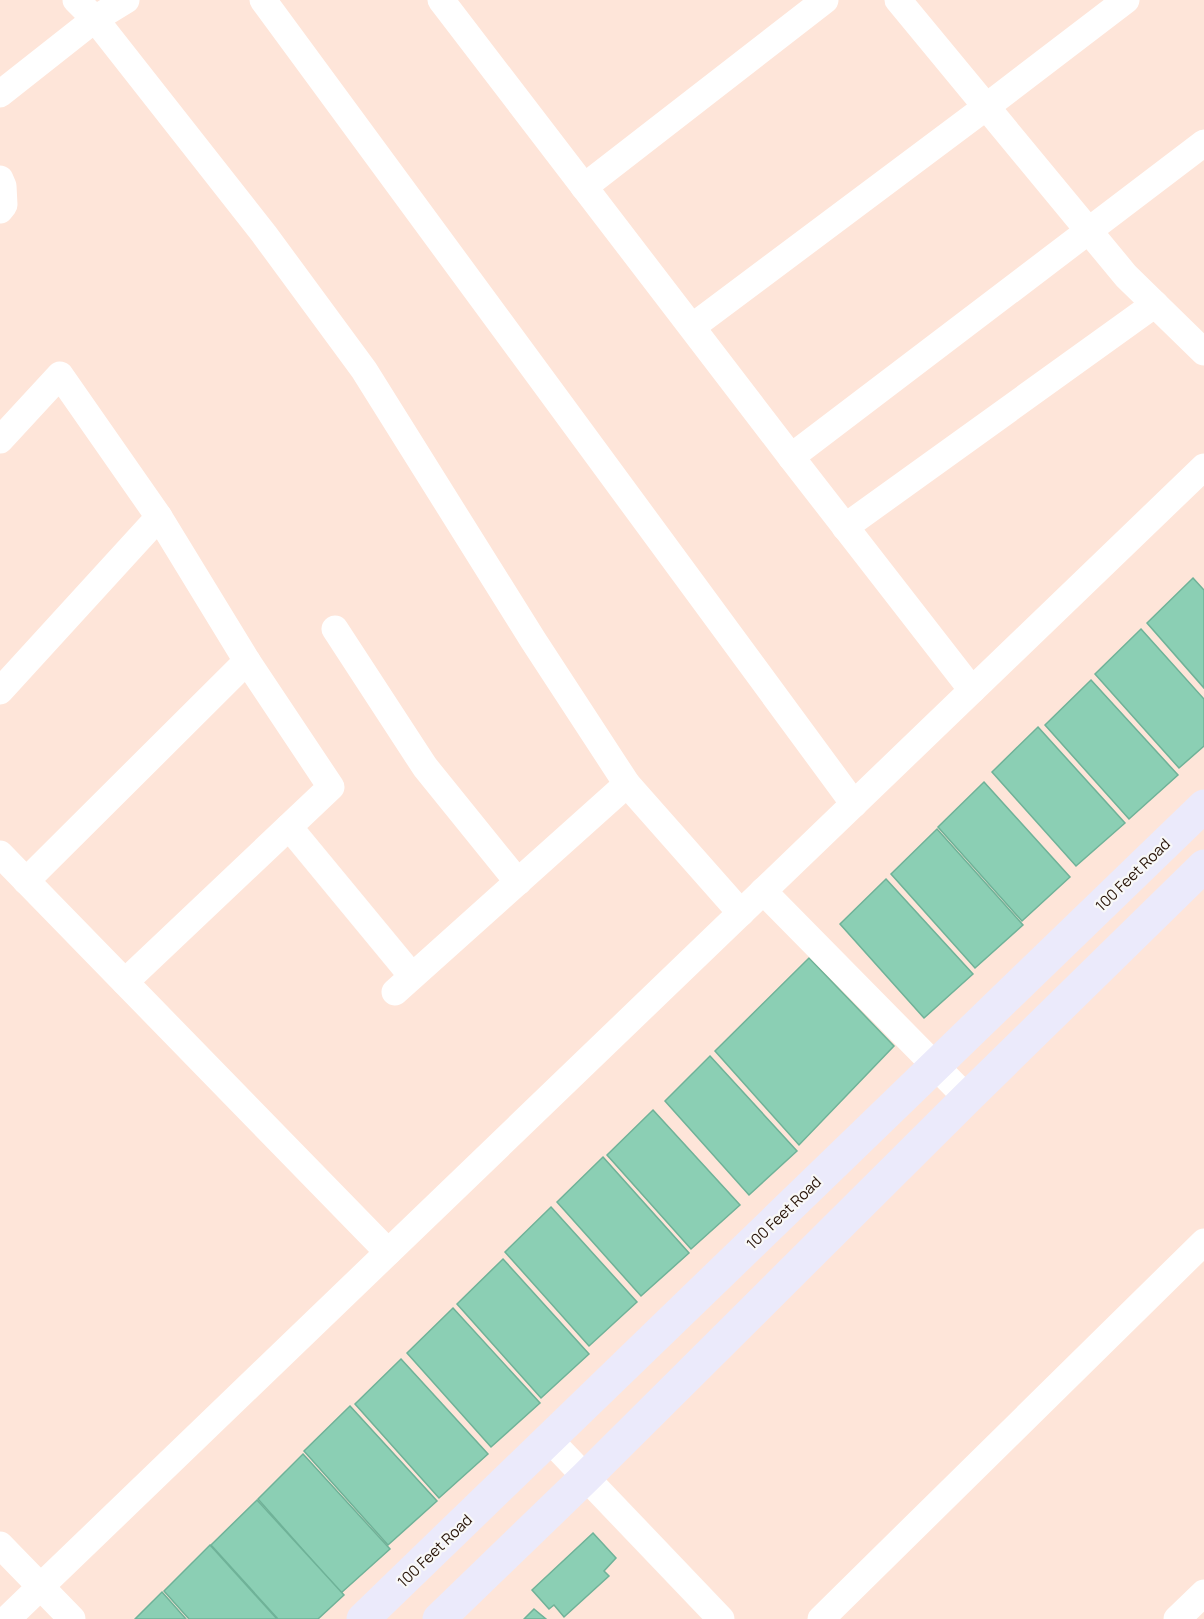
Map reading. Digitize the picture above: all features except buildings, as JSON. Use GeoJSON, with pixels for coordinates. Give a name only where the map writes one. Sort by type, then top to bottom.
{"type":"FeatureCollection","features":[{"type":"Feature","properties":{"kind":"main road","name":"100 Feet Road"},"geometry":{"type":"LineString","coordinates":[[363,1619],[1204,806]]}},
{"type":"Feature","properties":{"kind":"main road"},"geometry":{"type":"LineString","coordinates":[[439,1619],[586,1477],[1204,866]]}},
{"type":"Feature","properties":{"kind":"street"},"geometry":{"type":"LineString","coordinates":[[76,0],[95,19],[264,234],[364,370],[532,640],[627,784],[741,913]]}},
{"type":"Feature","properties":{"kind":"street"},"geometry":{"type":"LineString","coordinates":[[0,94],[95,19],[126,0]]}},
{"type":"Feature","properties":{"kind":"street"},"geometry":{"type":"LineString","coordinates":[[263,0],[854,804]]}},
{"type":"Feature","properties":{"kind":"street"},"geometry":{"type":"LineString","coordinates":[[441,0],[972,690]]}},
{"type":"Feature","properties":{"kind":"street"},"geometry":{"type":"LineString","coordinates":[[584,187],[825,0]]}},
{"type":"Feature","properties":{"kind":"street"},"geometry":{"type":"LineString","coordinates":[[897,0],[1126,276],[1204,352]]}},
{"type":"Feature","properties":{"kind":"street"},"geometry":{"type":"LineString","coordinates":[[692,327],[1126,0]]}},
{"type":"Feature","properties":{"kind":"street"},"geometry":{"type":"LineString","coordinates":[[791,457],[1204,144]]}},
{"type":"Feature","properties":{"kind":"street"},"geometry":{"type":"LineString","coordinates":[[0,179],[3,186],[4,205],[0,210]]}},
{"type":"Feature","properties":{"kind":"street"},"geometry":{"type":"LineString","coordinates":[[846,527],[1155,304]]}},
{"type":"Feature","properties":{"kind":"street"},"geometry":{"type":"LineString","coordinates":[[0,440],[60,375],[159,517],[247,662],[331,787],[125,982]]}},
{"type":"Feature","properties":{"kind":"street"},"geometry":{"type":"LineString","coordinates":[[7,1619],[1204,467]]}},
{"type":"Feature","properties":{"kind":"street"},"geometry":{"type":"LineString","coordinates":[[0,691],[159,517]]}},
{"type":"Feature","properties":{"kind":"street"},"geometry":{"type":"LineString","coordinates":[[335,629],[425,767],[518,882]]}},
{"type":"Feature","properties":{"kind":"street"},"geometry":{"type":"LineString","coordinates":[[26,881],[247,662]]}},
{"type":"Feature","properties":{"kind":"street"},"geometry":{"type":"LineString","coordinates":[[289,827],[404,984],[627,784]]}},
{"type":"Feature","properties":{"kind":"street"},"geometry":{"type":"LineString","coordinates":[[0,854],[388,1252]]}},
{"type":"Feature","properties":{"kind":"street"},"geometry":{"type":"LineString","coordinates":[[764,891],[967,1098]]}},
{"type":"Feature","properties":{"kind":"street"},"geometry":{"type":"LineString","coordinates":[[821,1619],[1204,1242]]}},
{"type":"Feature","properties":{"kind":"street"},"geometry":{"type":"LineString","coordinates":[[550,1440],[721,1619]]}},
{"type":"Feature","properties":{"kind":"street"},"geometry":{"type":"LineString","coordinates":[[0,1545],[72,1619]]}},
{"type":"Feature","properties":{"kind":"street"},"geometry":{"type":"LineString","coordinates":[[1177,1619],[1204,1593]]}}]}
